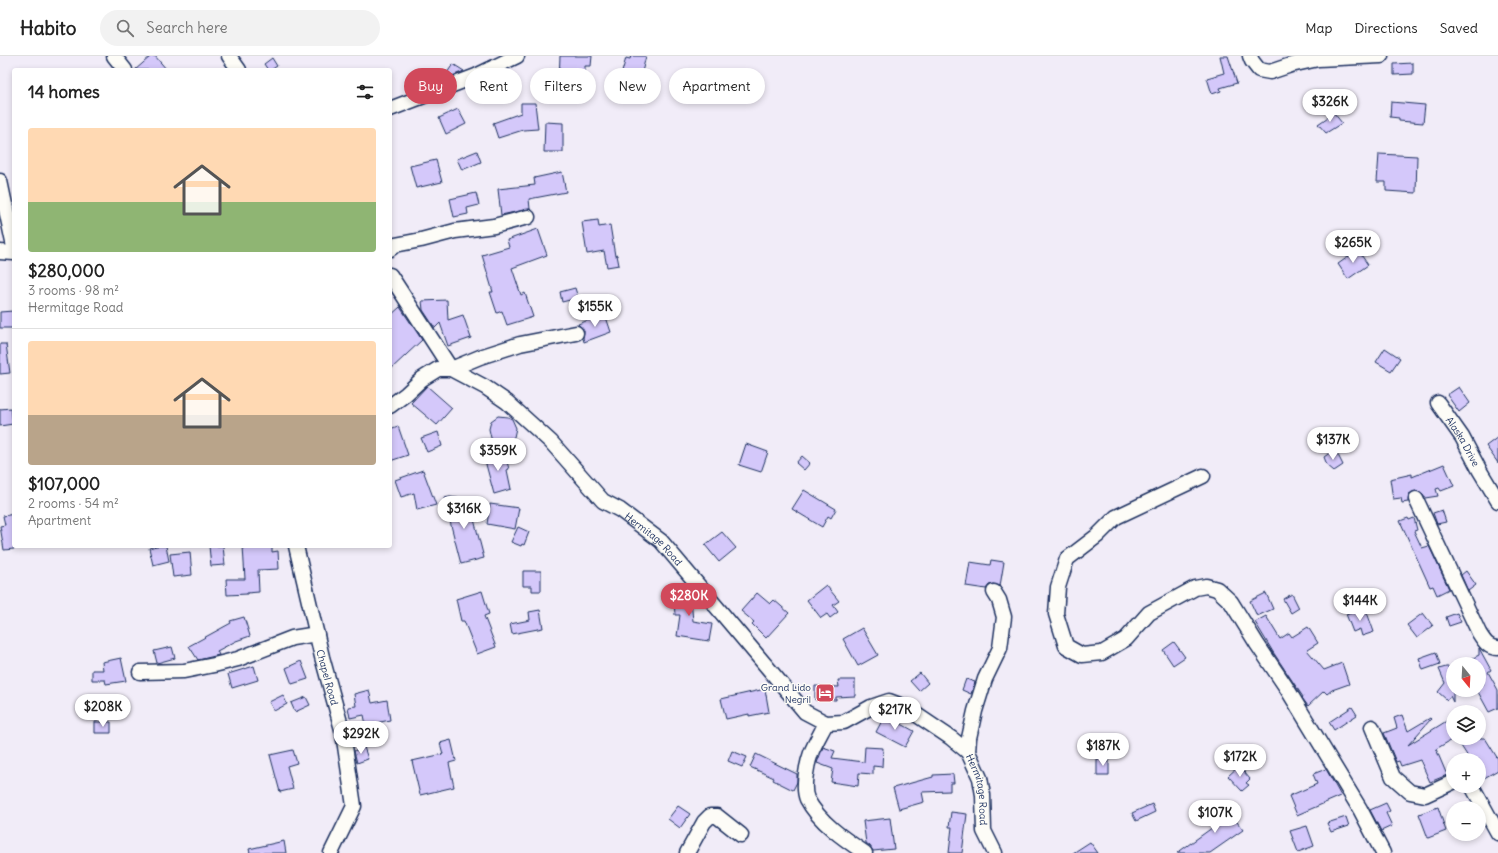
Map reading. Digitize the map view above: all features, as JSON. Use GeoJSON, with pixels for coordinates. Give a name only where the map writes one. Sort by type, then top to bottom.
{"type":"FeatureCollection","features":[{"type":"Feature","properties":{"kind":"street"},"geometry":{"type":"LineString","coordinates":[[114,56],[123,68]]}},
{"type":"Feature","properties":{"kind":"street"},"geometry":{"type":"LineString","coordinates":[[229,56],[238,68]]}},
{"type":"Feature","properties":{"kind":"street"},"geometry":{"type":"LineString","coordinates":[[392,108],[476,76],[517,56]]}},
{"type":"Feature","properties":{"kind":"street"},"geometry":{"type":"LineString","coordinates":[[1250,56],[1259,70],[1270,72],[1291,65],[1318,59],[1381,56]]}},
{"type":"Feature","properties":{"kind":"street"},"geometry":{"type":"LineString","coordinates":[[0,181],[12,238]]}},
{"type":"Feature","properties":{"kind":"street"},"geometry":{"type":"LineString","coordinates":[[392,247],[395,245],[456,231],[494,226],[528,218]]}},
{"type":"Feature","properties":{"kind":"street"},"geometry":{"type":"LineString","coordinates":[[0,252],[12,253]]}},
{"type":"Feature","properties":{"kind":"street","name":"Hermitage Road"},"geometry":{"type":"LineString","coordinates":[[392,278],[451,369],[485,387],[507,402],[551,442],[603,501],[620,510],[661,542],[805,712],[826,723],[844,722],[871,707],[889,701],[905,707],[952,738],[968,752],[980,778],[984,795],[984,830],[995,853]]}},
{"type":"Feature","properties":{"kind":"street"},"geometry":{"type":"LineString","coordinates":[[392,404],[406,394],[422,378],[438,369],[451,369],[480,357],[520,344],[576,333]]}},
{"type":"Feature","properties":{"kind":"street","name":"Alaska Drive"},"geometry":{"type":"LineString","coordinates":[[1438,403],[1462,437],[1498,501]]}},
{"type":"Feature","properties":{"kind":"street"},"geometry":{"type":"LineString","coordinates":[[1203,476],[1116,517],[1097,536],[1067,559],[1058,587],[1056,614],[1066,646],[1082,655],[1102,652],[1126,639],[1148,612],[1195,588],[1206,586],[1217,589],[1231,602],[1286,687],[1360,809],[1383,853]]}},
{"type":"Feature","properties":{"kind":"street"},"geometry":{"type":"LineString","coordinates":[[1416,499],[1479,633],[1487,645],[1498,648]]}},
{"type":"Feature","properties":{"kind":"street","name":"Chapel Road"},"geometry":{"type":"LineString","coordinates":[[296,548],[343,733],[354,806],[331,853]]}},
{"type":"Feature","properties":{"kind":"street"},"geometry":{"type":"LineString","coordinates":[[968,752],[969,738],[975,711],[985,679],[1000,648],[1004,617],[999,600],[994,592]]}},
{"type":"Feature","properties":{"kind":"street"},"geometry":{"type":"LineString","coordinates":[[140,672],[184,671],[238,660],[261,649],[292,638],[317,634]]}},
{"type":"Feature","properties":{"kind":"street"},"geometry":{"type":"LineString","coordinates":[[826,723],[811,754],[805,777],[806,798],[819,816],[846,840],[865,853]]}},
{"type":"Feature","properties":{"kind":"street"},"geometry":{"type":"LineString","coordinates":[[1372,728],[1393,777],[1410,792],[1425,795],[1446,785]]}},
{"type":"Feature","properties":{"kind":"street"},"geometry":{"type":"LineString","coordinates":[[1476,793],[1498,833]]}},
{"type":"Feature","properties":{"kind":"street"},"geometry":{"type":"LineString","coordinates":[[686,853],[704,822],[710,816],[717,816],[741,835]]}},
{"type":"Feature","properties":{"kind":"building"},"geometry":{"type":"Polygon","coordinates":[[[151,56],[155,56],[165,68],[137,68],[151,56]]]}},
{"type":"Feature","properties":{"kind":"building"},"geometry":{"type":"Polygon","coordinates":[[[560,56],[592,56],[591,66],[585,66],[585,68],[560,68],[560,56]]]}},
{"type":"Feature","properties":{"kind":"building"},"geometry":{"type":"Polygon","coordinates":[[[631,56],[646,56],[643,68],[623,68],[626,58],[630,59],[631,56]]]}},
{"type":"Feature","properties":{"kind":"building"},"geometry":{"type":"Polygon","coordinates":[[[1220,56],[1228,56],[1237,83],[1220,88],[1221,91],[1212,94],[1207,78],[1224,73],[1220,56]]]}},
{"type":"Feature","properties":{"kind":"building"},"geometry":{"type":"Polygon","coordinates":[[[272,58],[277,66],[274,68],[267,68],[264,64],[272,58]]]}},
{"type":"Feature","properties":{"kind":"building"},"geometry":{"type":"Polygon","coordinates":[[[1413,63],[1413,74],[1394,75],[1394,64],[1413,63]]]}},
{"type":"Feature","properties":{"kind":"building"},"geometry":{"type":"Polygon","coordinates":[[[453,64],[464,71],[457,74],[457,68],[450,68],[453,64]]]}},
{"type":"Feature","properties":{"kind":"building"},"geometry":{"type":"Polygon","coordinates":[[[1391,102],[1425,105],[1423,123],[1399,121],[1399,118],[1390,117],[1391,102]]]}},
{"type":"Feature","properties":{"kind":"building"},"geometry":{"type":"Polygon","coordinates":[[[522,103],[535,104],[538,129],[523,130],[498,138],[493,123],[521,113],[522,103]]]}},
{"type":"Feature","properties":{"kind":"building"},"geometry":{"type":"Polygon","coordinates":[[[458,109],[466,124],[446,134],[439,118],[458,109]]]}},
{"type":"Feature","properties":{"kind":"building"},"geometry":{"type":"Polygon","coordinates":[[[1334,113],[1342,123],[1326,133],[1318,124],[1334,113]]]}},
{"type":"Feature","properties":{"kind":"building"},"geometry":{"type":"Polygon","coordinates":[[[545,122],[563,123],[563,152],[544,152],[545,122]]]}},
{"type":"Feature","properties":{"kind":"building"},"geometry":{"type":"Polygon","coordinates":[[[477,151],[481,162],[462,170],[457,159],[477,151]]]}},
{"type":"Feature","properties":{"kind":"building"},"geometry":{"type":"Polygon","coordinates":[[[1379,154],[1417,156],[1416,193],[1386,191],[1386,182],[1377,182],[1379,154]]]}},
{"type":"Feature","properties":{"kind":"building"},"geometry":{"type":"Polygon","coordinates":[[[436,160],[442,182],[416,188],[410,166],[436,160]]]}},
{"type":"Feature","properties":{"kind":"building"},"geometry":{"type":"Polygon","coordinates":[[[562,172],[566,192],[529,199],[530,209],[501,215],[498,189],[535,185],[534,178],[562,172]]]}},
{"type":"Feature","properties":{"kind":"building"},"geometry":{"type":"Polygon","coordinates":[[[476,193],[479,205],[467,208],[468,214],[454,217],[450,199],[476,193]]]}},
{"type":"Feature","properties":{"kind":"building"},"geometry":{"type":"Polygon","coordinates":[[[598,220],[599,227],[610,225],[615,256],[617,255],[619,265],[607,267],[604,251],[587,254],[582,222],[598,220]]]}},
{"type":"Feature","properties":{"kind":"building"},"geometry":{"type":"Polygon","coordinates":[[[538,229],[547,255],[512,268],[521,295],[525,293],[533,317],[507,325],[502,311],[497,313],[490,292],[493,292],[482,255],[509,247],[507,240],[538,229]]]}},
{"type":"Feature","properties":{"kind":"building"},"geometry":{"type":"Polygon","coordinates":[[[1358,250],[1368,265],[1348,279],[1338,264],[1358,250]]]}},
{"type":"Feature","properties":{"kind":"building"},"geometry":{"type":"Polygon","coordinates":[[[575,288],[578,298],[562,302],[560,292],[575,288]]]}},
{"type":"Feature","properties":{"kind":"building"},"geometry":{"type":"Polygon","coordinates":[[[447,300],[448,320],[463,315],[471,338],[448,346],[440,323],[435,328],[423,310],[422,301],[447,300]]]}},
{"type":"Feature","properties":{"kind":"building"},"geometry":{"type":"Polygon","coordinates":[[[400,307],[422,340],[392,368],[392,314],[400,307]]]}},
{"type":"Feature","properties":{"kind":"building"},"geometry":{"type":"Polygon","coordinates":[[[12,311],[12,328],[0,328],[0,312],[12,311]]]}},
{"type":"Feature","properties":{"kind":"building"},"geometry":{"type":"Polygon","coordinates":[[[605,314],[611,332],[584,342],[584,331],[578,324],[605,314]]]}},
{"type":"Feature","properties":{"kind":"building"},"geometry":{"type":"Polygon","coordinates":[[[0,344],[6,344],[10,373],[0,374],[0,344]]]}},
{"type":"Feature","properties":{"kind":"building"},"geometry":{"type":"Polygon","coordinates":[[[1385,348],[1400,358],[1391,371],[1376,362],[1385,348]]]}},
{"type":"Feature","properties":{"kind":"building"},"geometry":{"type":"Polygon","coordinates":[[[427,386],[452,408],[437,425],[411,403],[427,386]]]}},
{"type":"Feature","properties":{"kind":"building"},"geometry":{"type":"Polygon","coordinates":[[[1459,387],[1470,403],[1459,412],[1447,395],[1459,387]]]}},
{"type":"Feature","properties":{"kind":"building"},"geometry":{"type":"Polygon","coordinates":[[[11,408],[12,424],[0,426],[0,409],[11,408]]]}},
{"type":"Feature","properties":{"kind":"building"},"geometry":{"type":"Polygon","coordinates":[[[498,416],[512,419],[516,428],[514,437],[500,447],[491,438],[489,429],[491,421],[498,416]]]}},
{"type":"Feature","properties":{"kind":"building"},"geometry":{"type":"Polygon","coordinates":[[[398,426],[408,455],[392,460],[392,428],[398,426]]]}},
{"type":"Feature","properties":{"kind":"building"},"geometry":{"type":"Polygon","coordinates":[[[438,432],[442,446],[427,452],[421,438],[438,432]]]}},
{"type":"Feature","properties":{"kind":"building"},"geometry":{"type":"Polygon","coordinates":[[[1498,437],[1498,463],[1486,446],[1498,437]]]}},
{"type":"Feature","properties":{"kind":"building"},"geometry":{"type":"Polygon","coordinates":[[[746,444],[768,452],[761,472],[739,465],[746,444]]]}},
{"type":"Feature","properties":{"kind":"building"},"geometry":{"type":"Polygon","coordinates":[[[1335,449],[1343,465],[1334,471],[1327,465],[1324,457],[1335,449]]]}},
{"type":"Feature","properties":{"kind":"building"},"geometry":{"type":"Polygon","coordinates":[[[504,451],[509,469],[507,470],[511,489],[494,494],[484,457],[504,451]]]}},
{"type":"Feature","properties":{"kind":"building"},"geometry":{"type":"Polygon","coordinates":[[[802,456],[810,463],[804,470],[796,463],[802,456]]]}},
{"type":"Feature","properties":{"kind":"building"},"geometry":{"type":"Polygon","coordinates":[[[1444,464],[1454,486],[1441,491],[1439,488],[1436,489],[1438,496],[1425,498],[1421,492],[1416,491],[1409,494],[1408,502],[1402,503],[1401,498],[1393,499],[1390,479],[1412,474],[1412,477],[1444,464]]]}},
{"type":"Feature","properties":{"kind":"building"},"geometry":{"type":"Polygon","coordinates":[[[423,470],[436,505],[417,510],[414,493],[401,497],[395,480],[423,470]]]}},
{"type":"Feature","properties":{"kind":"building"},"geometry":{"type":"Polygon","coordinates":[[[804,490],[836,509],[831,518],[828,516],[822,527],[792,509],[804,490]]]}},
{"type":"Feature","properties":{"kind":"building"},"geometry":{"type":"Polygon","coordinates":[[[450,497],[469,500],[484,558],[461,564],[444,498],[450,497]]]}},
{"type":"Feature","properties":{"kind":"building"},"geometry":{"type":"Polygon","coordinates":[[[490,504],[519,508],[515,529],[487,524],[490,504]]]}},
{"type":"Feature","properties":{"kind":"building"},"geometry":{"type":"Polygon","coordinates":[[[1442,510],[1446,522],[1437,524],[1433,513],[1442,510]]]}},
{"type":"Feature","properties":{"kind":"building"},"geometry":{"type":"Polygon","coordinates":[[[12,514],[12,548],[14,549],[4,550],[0,526],[5,525],[3,516],[12,514]]]}},
{"type":"Feature","properties":{"kind":"building"},"geometry":{"type":"Polygon","coordinates":[[[1408,518],[1409,520],[1414,518],[1417,530],[1414,531],[1422,548],[1429,546],[1449,589],[1437,595],[1433,586],[1430,587],[1400,521],[1408,518]]]}},
{"type":"Feature","properties":{"kind":"building"},"geometry":{"type":"Polygon","coordinates":[[[518,527],[529,532],[524,545],[522,544],[521,546],[511,542],[518,527]]]}},
{"type":"Feature","properties":{"kind":"building"},"geometry":{"type":"Polygon","coordinates":[[[722,532],[736,548],[719,562],[705,545],[722,532]]]}},
{"type":"Feature","properties":{"kind":"building"},"geometry":{"type":"Polygon","coordinates":[[[149,548],[166,548],[169,561],[153,565],[149,548]]]}},
{"type":"Feature","properties":{"kind":"building"},"geometry":{"type":"Polygon","coordinates":[[[209,548],[223,548],[225,565],[211,566],[209,548]]]}},
{"type":"Feature","properties":{"kind":"building"},"geometry":{"type":"Polygon","coordinates":[[[243,548],[272,548],[272,552],[278,551],[279,569],[258,570],[259,592],[227,595],[226,579],[245,579],[243,548]]]}},
{"type":"Feature","properties":{"kind":"building"},"geometry":{"type":"Polygon","coordinates":[[[190,552],[192,575],[173,577],[170,554],[190,552]]]}},
{"type":"Feature","properties":{"kind":"building"},"geometry":{"type":"Polygon","coordinates":[[[991,560],[1004,562],[1000,586],[993,584],[989,585],[986,589],[966,586],[970,562],[990,565],[991,560]]]}},
{"type":"Feature","properties":{"kind":"building"},"geometry":{"type":"Polygon","coordinates":[[[523,571],[541,571],[541,591],[532,591],[532,586],[523,586],[523,571]]]}},
{"type":"Feature","properties":{"kind":"building"},"geometry":{"type":"Polygon","coordinates":[[[1466,571],[1476,585],[1468,591],[1461,575],[1466,571]]]}},
{"type":"Feature","properties":{"kind":"building"},"geometry":{"type":"Polygon","coordinates":[[[826,585],[839,601],[833,605],[838,612],[830,618],[827,614],[821,618],[807,600],[826,585]]]}},
{"type":"Feature","properties":{"kind":"building"},"geometry":{"type":"Polygon","coordinates":[[[688,586],[690,589],[693,621],[712,624],[709,641],[677,636],[680,615],[675,615],[673,587],[688,586]]]}},
{"type":"Feature","properties":{"kind":"building"},"geometry":{"type":"Polygon","coordinates":[[[482,591],[489,614],[484,616],[496,647],[477,654],[464,621],[461,621],[456,599],[482,591]]]}},
{"type":"Feature","properties":{"kind":"building"},"geometry":{"type":"Polygon","coordinates":[[[757,593],[770,604],[774,600],[789,613],[766,638],[752,624],[754,622],[741,611],[757,593]]]}},
{"type":"Feature","properties":{"kind":"building"},"geometry":{"type":"Polygon","coordinates":[[[1266,593],[1273,609],[1257,616],[1250,601],[1266,593]]]}},
{"type":"Feature","properties":{"kind":"building"},"geometry":{"type":"Polygon","coordinates":[[[1292,594],[1299,608],[1291,613],[1283,599],[1292,594]]]}},
{"type":"Feature","properties":{"kind":"building"},"geometry":{"type":"Polygon","coordinates":[[[1365,607],[1374,632],[1362,636],[1360,629],[1353,632],[1346,614],[1365,607]]]}},
{"type":"Feature","properties":{"kind":"building"},"geometry":{"type":"Polygon","coordinates":[[[540,610],[543,628],[512,634],[510,624],[530,620],[529,612],[540,610]]]}},
{"type":"Feature","properties":{"kind":"building"},"geometry":{"type":"Polygon","coordinates":[[[1423,613],[1433,626],[1417,638],[1407,625],[1423,613]]]}},
{"type":"Feature","properties":{"kind":"building"},"geometry":{"type":"Polygon","coordinates":[[[1457,613],[1461,622],[1449,626],[1446,617],[1457,613]]]}},
{"type":"Feature","properties":{"kind":"building"},"geometry":{"type":"Polygon","coordinates":[[[1266,616],[1280,639],[1289,633],[1292,637],[1308,627],[1318,643],[1307,650],[1324,670],[1342,663],[1349,684],[1332,690],[1327,694],[1324,691],[1308,706],[1255,622],[1266,616]]]}},
{"type":"Feature","properties":{"kind":"building"},"geometry":{"type":"Polygon","coordinates":[[[244,617],[250,636],[236,641],[217,651],[219,655],[198,660],[189,646],[231,623],[230,621],[244,617]]]}},
{"type":"Feature","properties":{"kind":"building"},"geometry":{"type":"Polygon","coordinates":[[[862,628],[878,655],[858,666],[843,639],[862,628]]]}},
{"type":"Feature","properties":{"kind":"building"},"geometry":{"type":"Polygon","coordinates":[[[1174,642],[1185,657],[1173,665],[1163,650],[1174,642]]]}},
{"type":"Feature","properties":{"kind":"building"},"geometry":{"type":"Polygon","coordinates":[[[172,647],[175,658],[157,663],[154,651],[172,647]]]}},
{"type":"Feature","properties":{"kind":"building"},"geometry":{"type":"Polygon","coordinates":[[[1479,648],[1484,657],[1475,657],[1479,655],[1479,648]]]}},
{"type":"Feature","properties":{"kind":"building"},"geometry":{"type":"Polygon","coordinates":[[[1436,652],[1440,664],[1423,670],[1419,658],[1436,652]]]}},
{"type":"Feature","properties":{"kind":"building"},"geometry":{"type":"Polygon","coordinates":[[[121,658],[126,681],[106,684],[105,680],[92,680],[92,670],[103,670],[102,662],[121,658]]]}},
{"type":"Feature","properties":{"kind":"building"},"geometry":{"type":"Polygon","coordinates":[[[301,661],[308,679],[292,684],[286,668],[301,661]]]}},
{"type":"Feature","properties":{"kind":"building"},"geometry":{"type":"Polygon","coordinates":[[[1486,661],[1491,670],[1488,672],[1498,690],[1498,708],[1489,712],[1481,697],[1486,697],[1486,661]]]}},
{"type":"Feature","properties":{"kind":"building"},"geometry":{"type":"Polygon","coordinates":[[[254,666],[258,680],[232,688],[228,674],[254,666]]]}},
{"type":"Feature","properties":{"kind":"building"},"geometry":{"type":"Polygon","coordinates":[[[1446,667],[1446,697],[1449,697],[1447,700],[1438,692],[1445,683],[1439,669],[1446,667]]]}},
{"type":"Feature","properties":{"kind":"building"},"geometry":{"type":"Polygon","coordinates":[[[920,673],[928,683],[919,691],[910,681],[920,673]]]}},
{"type":"Feature","properties":{"kind":"building"},"geometry":{"type":"Polygon","coordinates":[[[966,679],[975,682],[971,694],[962,690],[966,679]]]}},
{"type":"Feature","properties":{"kind":"building"},"geometry":{"type":"Polygon","coordinates":[[[838,680],[855,680],[855,696],[836,697],[836,700],[815,700],[815,686],[839,687],[838,680]]]}},
{"type":"Feature","properties":{"kind":"building"},"geometry":{"type":"Polygon","coordinates":[[[765,689],[769,712],[749,716],[749,714],[726,719],[721,699],[765,689]]]}},
{"type":"Feature","properties":{"kind":"building"},"geometry":{"type":"Polygon","coordinates":[[[369,690],[372,703],[387,700],[390,720],[366,725],[364,715],[350,718],[348,707],[356,706],[354,694],[369,690]]]}},
{"type":"Feature","properties":{"kind":"building"},"geometry":{"type":"Polygon","coordinates":[[[283,695],[287,704],[274,711],[269,702],[283,695]]]}},
{"type":"Feature","properties":{"kind":"building"},"geometry":{"type":"Polygon","coordinates":[[[306,697],[310,705],[295,712],[291,703],[306,697]]]}},
{"type":"Feature","properties":{"kind":"building"},"geometry":{"type":"Polygon","coordinates":[[[1352,707],[1357,715],[1334,730],[1329,722],[1352,707]]]}},
{"type":"Feature","properties":{"kind":"building"},"geometry":{"type":"Polygon","coordinates":[[[885,715],[914,731],[905,747],[876,732],[885,715]]]}},
{"type":"Feature","properties":{"kind":"building"},"geometry":{"type":"Polygon","coordinates":[[[1402,715],[1408,731],[1430,718],[1431,719],[1408,745],[1446,721],[1446,743],[1436,749],[1446,775],[1430,782],[1420,760],[1401,766],[1399,761],[1396,762],[1384,733],[1397,728],[1394,718],[1402,715]]]}},
{"type":"Feature","properties":{"kind":"building"},"geometry":{"type":"Polygon","coordinates":[[[95,722],[111,722],[111,733],[95,733],[95,722]]]}},
{"type":"Feature","properties":{"kind":"building"},"geometry":{"type":"Polygon","coordinates":[[[451,740],[456,761],[449,763],[454,787],[420,795],[412,761],[443,754],[440,743],[451,740]]]}},
{"type":"Feature","properties":{"kind":"building"},"geometry":{"type":"Polygon","coordinates":[[[1486,740],[1498,759],[1498,770],[1486,777],[1486,753],[1466,753],[1460,745],[1486,745],[1486,740]]]}},
{"type":"Feature","properties":{"kind":"building"},"geometry":{"type":"Polygon","coordinates":[[[364,747],[368,759],[357,763],[354,751],[364,747]]]}},
{"type":"Feature","properties":{"kind":"building"},"geometry":{"type":"Polygon","coordinates":[[[823,747],[835,751],[832,758],[864,762],[865,747],[883,748],[882,767],[873,766],[873,774],[859,773],[858,786],[831,782],[833,769],[817,763],[823,747]]]}},
{"type":"Feature","properties":{"kind":"building"},"geometry":{"type":"Polygon","coordinates":[[[293,750],[297,763],[287,766],[293,789],[280,792],[270,755],[293,750]]]}},
{"type":"Feature","properties":{"kind":"building"},"geometry":{"type":"Polygon","coordinates":[[[732,751],[747,757],[742,767],[728,761],[732,751]]]}},
{"type":"Feature","properties":{"kind":"building"},"geometry":{"type":"Polygon","coordinates":[[[756,754],[797,774],[797,782],[793,790],[773,780],[774,778],[750,767],[756,754]]]}},
{"type":"Feature","properties":{"kind":"building"},"geometry":{"type":"Polygon","coordinates":[[[1097,759],[1109,759],[1109,775],[1097,775],[1097,759]]]}},
{"type":"Feature","properties":{"kind":"building"},"geometry":{"type":"Polygon","coordinates":[[[1239,766],[1250,779],[1246,783],[1249,785],[1242,791],[1228,776],[1239,766]]]}},
{"type":"Feature","properties":{"kind":"building"},"geometry":{"type":"Polygon","coordinates":[[[1326,769],[1341,796],[1297,815],[1289,796],[1317,784],[1313,774],[1326,769]]]}},
{"type":"Feature","properties":{"kind":"building"},"geometry":{"type":"Polygon","coordinates":[[[953,774],[954,783],[950,783],[950,791],[922,792],[924,802],[899,809],[893,788],[933,777],[933,775],[953,774]]]}},
{"type":"Feature","properties":{"kind":"building"},"geometry":{"type":"Polygon","coordinates":[[[1223,803],[1243,830],[1210,853],[1177,853],[1223,820],[1215,809],[1223,803]]]}},
{"type":"Feature","properties":{"kind":"building"},"geometry":{"type":"Polygon","coordinates":[[[1386,803],[1390,811],[1386,813],[1392,826],[1381,831],[1370,810],[1386,803]]]}},
{"type":"Feature","properties":{"kind":"building"},"geometry":{"type":"Polygon","coordinates":[[[1152,804],[1155,812],[1136,821],[1132,813],[1152,804]]]}},
{"type":"Feature","properties":{"kind":"building"},"geometry":{"type":"Polygon","coordinates":[[[678,806],[690,814],[680,828],[668,819],[678,806]]]}},
{"type":"Feature","properties":{"kind":"building"},"geometry":{"type":"Polygon","coordinates":[[[1438,807],[1446,831],[1428,838],[1419,814],[1438,807]]]}},
{"type":"Feature","properties":{"kind":"building"},"geometry":{"type":"Polygon","coordinates":[[[951,812],[967,814],[962,853],[949,853],[952,827],[949,827],[951,812]]]}},
{"type":"Feature","properties":{"kind":"building"},"geometry":{"type":"Polygon","coordinates":[[[1346,817],[1349,826],[1331,832],[1327,823],[1346,817]]]}},
{"type":"Feature","properties":{"kind":"building"},"geometry":{"type":"Polygon","coordinates":[[[890,818],[894,849],[873,851],[866,843],[863,821],[890,818]]]}},
{"type":"Feature","properties":{"kind":"building"},"geometry":{"type":"Polygon","coordinates":[[[1307,826],[1314,846],[1298,852],[1290,831],[1307,826]]]}},
{"type":"Feature","properties":{"kind":"building"},"geometry":{"type":"Polygon","coordinates":[[[284,841],[286,853],[250,853],[249,849],[284,841]]]}},
{"type":"Feature","properties":{"kind":"building"},"geometry":{"type":"Polygon","coordinates":[[[1090,842],[1098,853],[1073,853],[1090,842]]]}},
{"type":"Feature","properties":{"kind":"place","name":"Grand Lido Negril"},"geometry":{"type":"Point","coordinates":[825,693]}}]}
